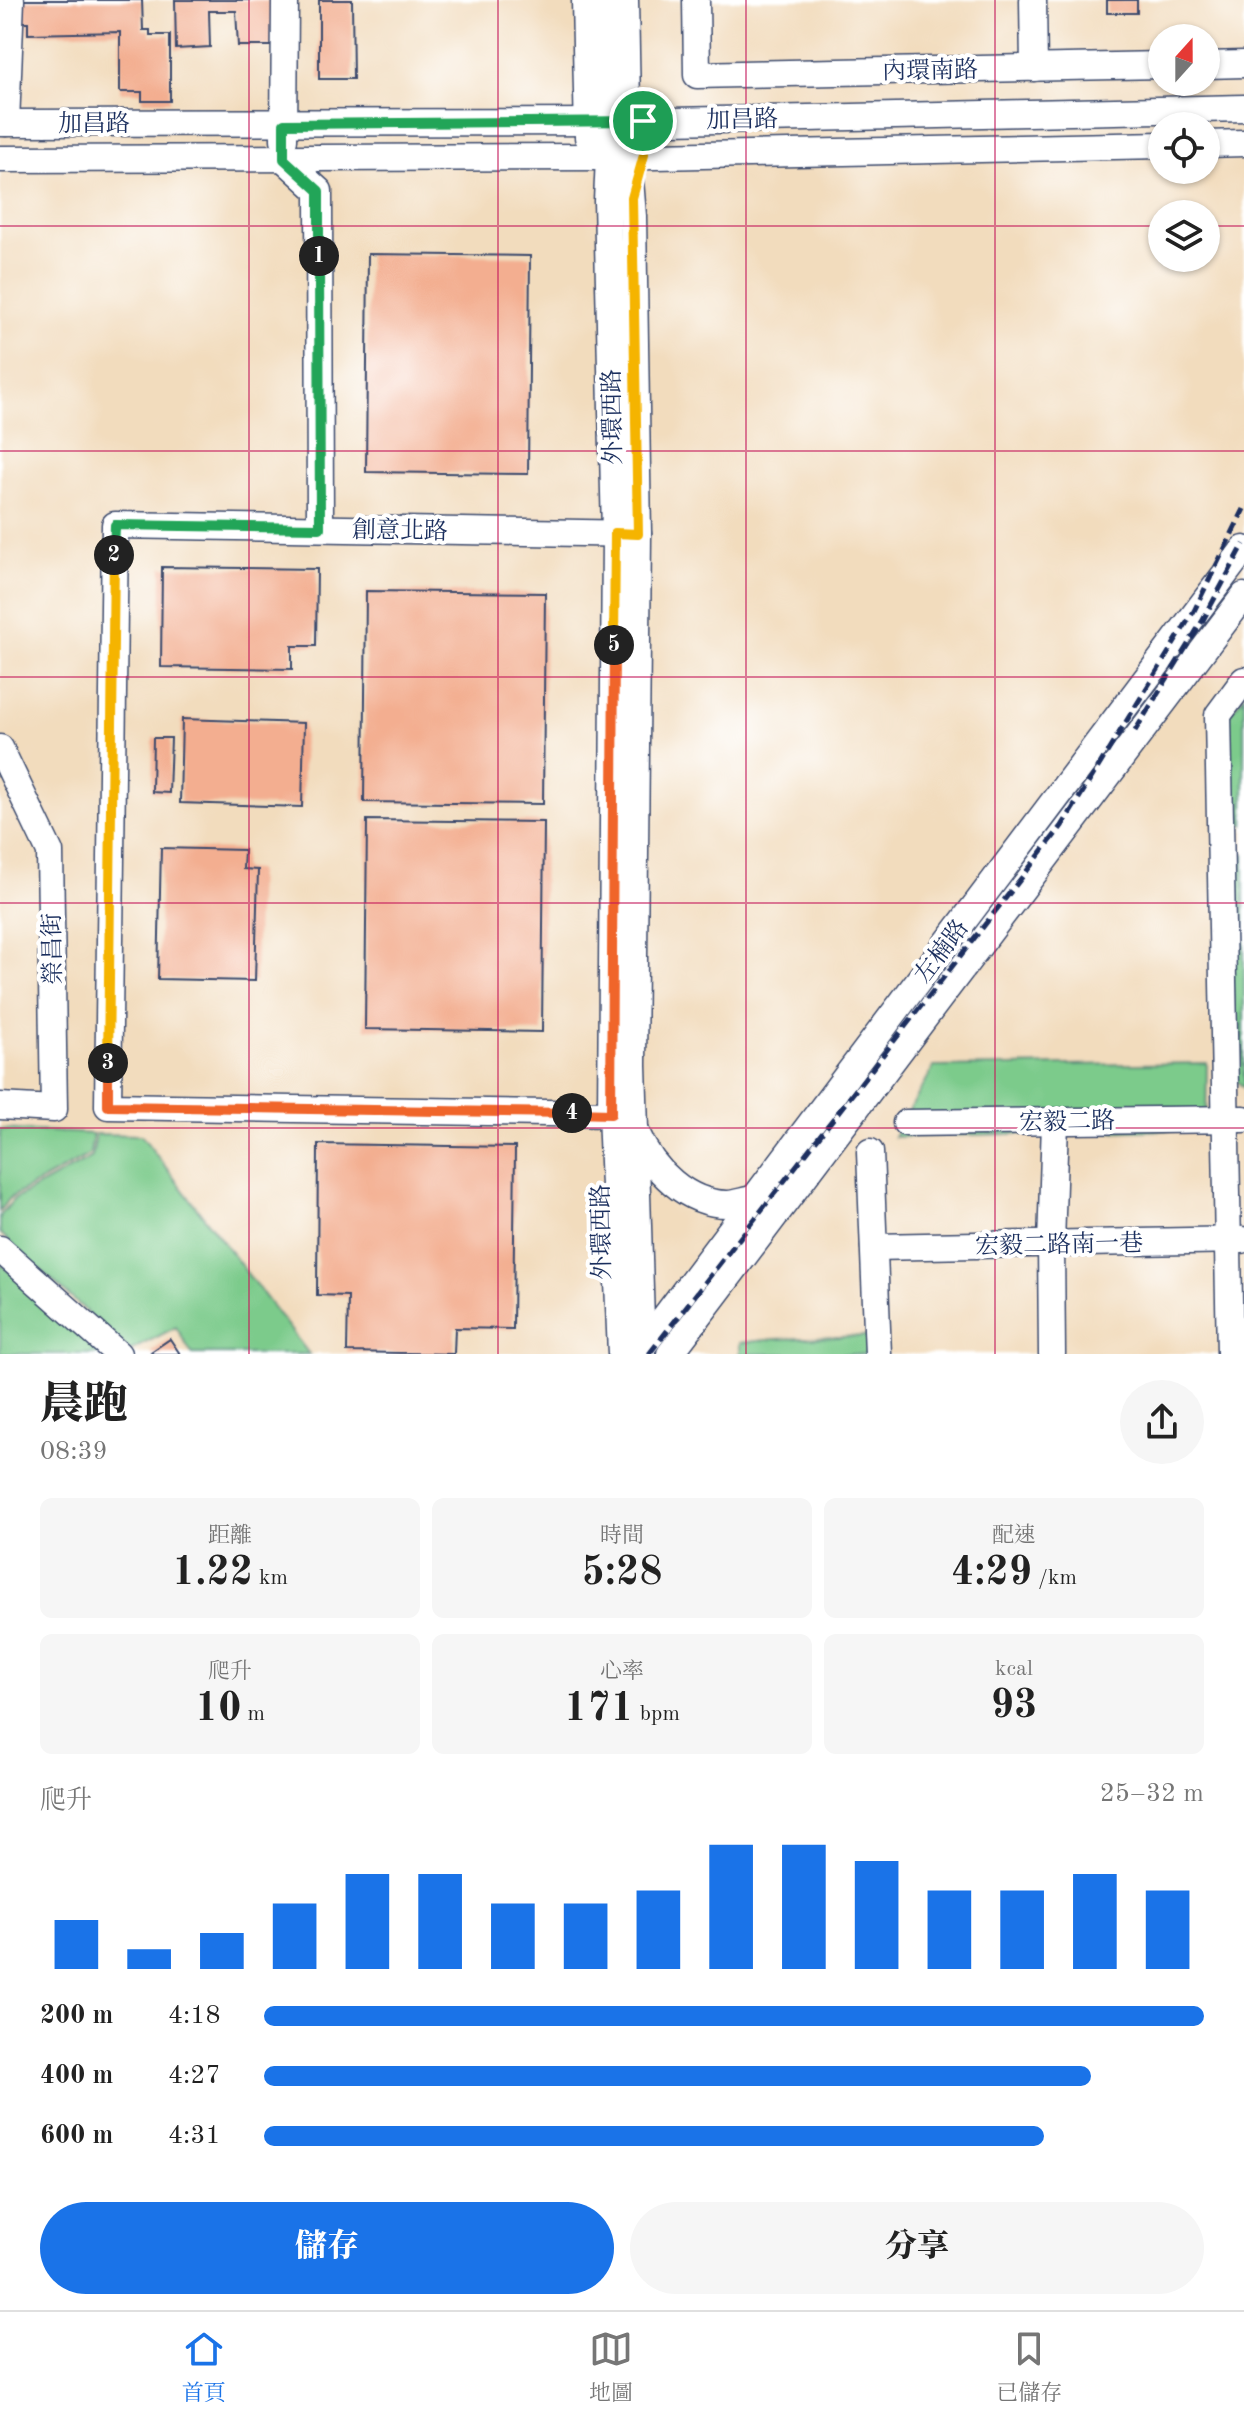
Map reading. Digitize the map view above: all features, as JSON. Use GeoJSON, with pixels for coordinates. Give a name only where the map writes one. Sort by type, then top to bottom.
{"type":"FeatureCollection","features":[{"type":"Feature","properties":{"kind":"street"},"geometry":{"type":"LineString","coordinates":[[3,123],[11,0]]}},
{"type":"Feature","properties":{"kind":"street"},"geometry":{"type":"LineString","coordinates":[[285,0],[284,159],[319,191],[320,528]]}},
{"type":"Feature","properties":{"kind":"street","name":"外環西路"},"geometry":{"type":"LineString","coordinates":[[585,0],[617,122]]}},
{"type":"Feature","properties":{"kind":"street","name":"外環西路"},"geometry":{"type":"LineString","coordinates":[[607,0],[620,199]]}},
{"type":"Feature","properties":{"kind":"street","name":"外環西路"},"geometry":{"type":"LineString","coordinates":[[625,0],[617,122],[626,533],[622,1120],[635,1353]]}},
{"type":"Feature","properties":{"kind":"street","name":"外環西路"},"geometry":{"type":"LineString","coordinates":[[617,122],[642,0]]}},
{"type":"Feature","properties":{"kind":"street","name":"內環南路"},"geometry":{"type":"LineString","coordinates":[[696,0],[697,75],[1148,65]]}},
{"type":"Feature","properties":{"kind":"street"},"geometry":{"type":"LineString","coordinates":[[1033,0],[1034,68]]}},
{"type":"Feature","properties":{"kind":"street"},"geometry":{"type":"LineString","coordinates":[[1220,65],[1244,64]]}},
{"type":"Feature","properties":{"kind":"street","name":"加昌路"},"geometry":{"type":"LineString","coordinates":[[3,123],[617,122],[1244,108]]}},
{"type":"Feature","properties":{"kind":"street"},"geometry":{"type":"LineString","coordinates":[[1220,144],[1244,143]]}},
{"type":"Feature","properties":{"kind":"street","name":"加昌路"},"geometry":{"type":"LineString","coordinates":[[0,159],[617,156],[1148,145]]}},
{"type":"Feature","properties":{"kind":"street","name":"創意北路"},"geometry":{"type":"LineString","coordinates":[[622,1120],[108,1106],[115,525],[626,533]]}},
{"type":"Feature","properties":{"kind":"street","name":"左楠路"},"geometry":{"type":"LineString","coordinates":[[635,1353],[1244,549]]}},
{"type":"Feature","properties":{"kind":"street","name":"左楠路"},"geometry":{"type":"LineString","coordinates":[[670,1354],[1244,596]]}},
{"type":"Feature","properties":{"kind":"street"},"geometry":{"type":"LineString","coordinates":[[1230,1354],[1236,1240],[1232,844],[1218,715],[1244,680]]}},
{"type":"Feature","properties":{"kind":"street","name":"榮昌街"},"geometry":{"type":"LineString","coordinates":[[0,748],[50,852],[54,1109],[0,1106]]}},
{"type":"Feature","properties":{"kind":"street","name":"宏毅二路"},"geometry":{"type":"LineString","coordinates":[[906,1123],[1236,1119]]}},
{"type":"Feature","properties":{"kind":"street","name":"外環西路"},"geometry":{"type":"LineString","coordinates":[[622,1120],[671,1182],[693,1195],[728,1204],[754,1199]]}},
{"type":"Feature","properties":{"kind":"street","name":"外環西路"},"geometry":{"type":"LineString","coordinates":[[604,1354],[598,1136],[622,1120]]}},
{"type":"Feature","properties":{"kind":"street"},"geometry":{"type":"LineString","coordinates":[[1052,1354],[1051,1244],[1055,1122]]}},
{"type":"Feature","properties":{"kind":"street"},"geometry":{"type":"LineString","coordinates":[[870,1152],[878,1354]]}},
{"type":"Feature","properties":{"kind":"street","name":"宏毅二路南一巷"},"geometry":{"type":"LineString","coordinates":[[874,1247],[1236,1240]]}},
{"type":"Feature","properties":{"kind":"street"},"geometry":{"type":"LineString","coordinates":[[0,1249],[118,1354]]}},
{"type":"Feature","properties":{"kind":"green space"},"geometry":{"type":"Polygon","coordinates":[[[1244,695],[1244,825],[1235,824],[1229,812],[1226,719],[1244,695]]]}},
{"type":"Feature","properties":{"kind":"green space"},"geometry":{"type":"Polygon","coordinates":[[[1235,854],[1244,854],[1244,1088],[1236,1080],[1227,864],[1235,854]]]}},
{"type":"Feature","properties":{"kind":"green space"},"geometry":{"type":"Polygon","coordinates":[[[1207,1063],[1206,1129],[894,1137],[934,1067],[1207,1063]]]}},
{"type":"Feature","properties":{"kind":"green space"},"geometry":{"type":"Polygon","coordinates":[[[0,1129],[93,1134],[90,1154],[10,1198],[0,1211],[0,1129]]]}},
{"type":"Feature","properties":{"kind":"green space"},"geometry":{"type":"Polygon","coordinates":[[[96,1134],[141,1135],[309,1354],[192,1354],[176,1327],[130,1351],[0,1233],[0,1216],[13,1200],[92,1157],[96,1134]]]}},
{"type":"Feature","properties":{"kind":"green space"},"geometry":{"type":"Polygon","coordinates":[[[0,1263],[102,1354],[0,1354],[0,1263]]]}},
{"type":"Feature","properties":{"kind":"green space"},"geometry":{"type":"Polygon","coordinates":[[[868,1336],[869,1354],[740,1354],[740,1343],[868,1336]]]}},
{"type":"Feature","properties":{"kind":"building"},"geometry":{"type":"Polygon","coordinates":[[[18,0],[142,0],[143,30],[150,30],[150,35],[170,35],[170,101],[142,101],[142,92],[120,92],[120,32],[28,34],[28,22],[18,22],[18,0]]]}},
{"type":"Feature","properties":{"kind":"building"},"geometry":{"type":"Polygon","coordinates":[[[175,0],[274,0],[275,46],[238,46],[236,11],[209,11],[210,47],[176,49],[175,0]]]}},
{"type":"Feature","properties":{"kind":"building"},"geometry":{"type":"Polygon","coordinates":[[[319,0],[352,0],[353,79],[319,79],[319,0]]]}},
{"type":"Feature","properties":{"kind":"building"},"geometry":{"type":"Polygon","coordinates":[[[1107,0],[1137,0],[1137,13],[1107,13],[1107,0]]]}},
{"type":"Feature","properties":{"kind":"building"},"geometry":{"type":"Polygon","coordinates":[[[368,254],[530,256],[528,474],[366,472],[368,254]]]}},
{"type":"Feature","properties":{"kind":"building"},"geometry":{"type":"Polygon","coordinates":[[[162,567],[317,569],[316,646],[292,646],[292,669],[161,667],[162,567]]]}},
{"type":"Feature","properties":{"kind":"building"},"geometry":{"type":"Polygon","coordinates":[[[366,591],[545,593],[543,804],[364,802],[366,591]]]}},
{"type":"Feature","properties":{"kind":"building"},"geometry":{"type":"Polygon","coordinates":[[[182,719],[304,723],[302,807],[180,803],[182,719]]]}},
{"type":"Feature","properties":{"kind":"building"},"geometry":{"type":"Polygon","coordinates":[[[153,738],[171,738],[169,793],[152,792],[153,738]]]}},
{"type":"Feature","properties":{"kind":"building"},"geometry":{"type":"Polygon","coordinates":[[[367,820],[544,822],[542,1032],[365,1029],[367,820]]]}},
{"type":"Feature","properties":{"kind":"building"},"geometry":{"type":"Polygon","coordinates":[[[161,848],[244,850],[243,869],[258,870],[255,981],[158,979],[161,848]]]}},
{"type":"Feature","properties":{"kind":"building"},"geometry":{"type":"Polygon","coordinates":[[[318,1144],[515,1147],[513,1329],[455,1328],[454,1354],[347,1352],[348,1296],[317,1295],[318,1144]]]}},
{"type":"Feature","properties":{"kind":"building"},"geometry":{"type":"Polygon","coordinates":[[[170,1339],[180,1354],[151,1352],[170,1339]]]}},
{"type":"Feature","properties":{"kind":"railway"},"geometry":{"type":"LineString","coordinates":[[649,1354],[1062,826],[1194,611],[1244,509]]}},
{"type":"Feature","properties":{"kind":"railway"},"geometry":{"type":"LineString","coordinates":[[1135,731],[1203,620],[1244,544]]}},
{"type":"Feature","properties":{"kind":"route"},"geometry":{"type":"LineString","coordinates":[[643,121],[644,155],[632,198],[638,534],[615,533],[611,1114],[108,1106],[115,525],[320,528],[319,191],[284,159],[284,124],[643,121]]}}]}
